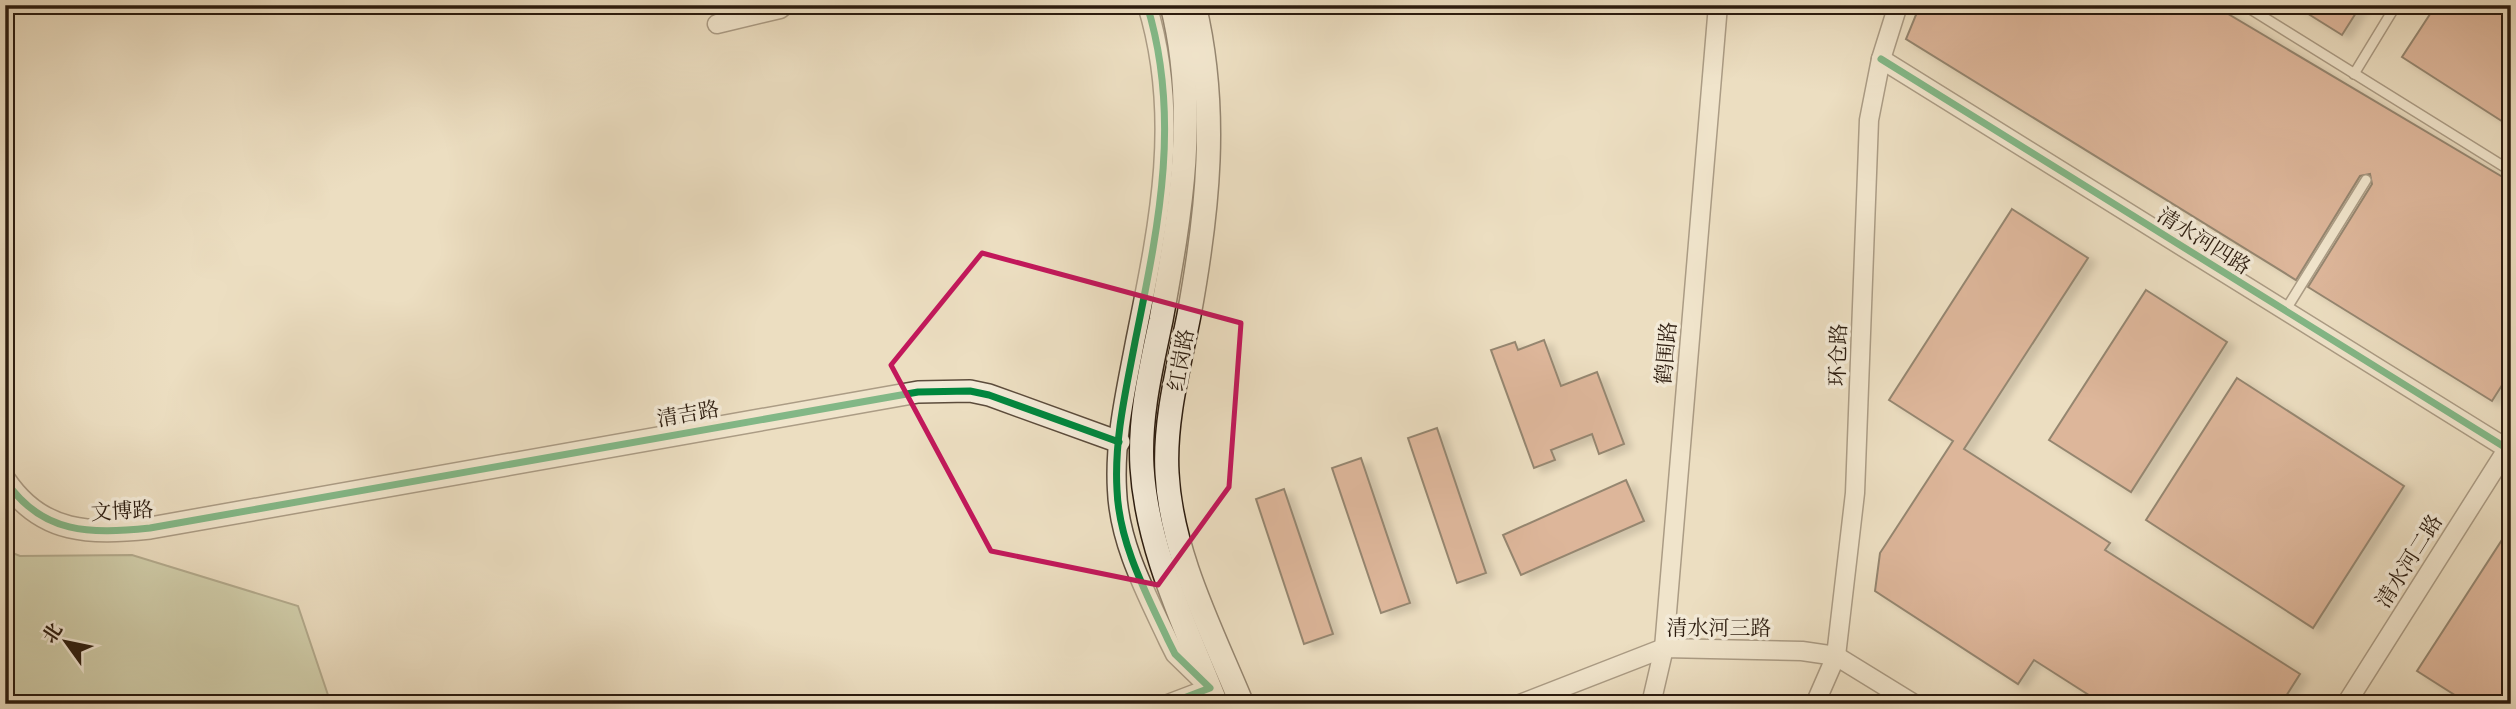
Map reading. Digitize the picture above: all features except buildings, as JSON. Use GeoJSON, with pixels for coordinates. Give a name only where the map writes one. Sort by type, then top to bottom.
{"type":"FeatureCollection","features":[{"type":"Feature","properties":{"kind":"main road","name":"红岗路"},"geometry":{"type":"LineString","coordinates":[[1172,5],[1185,88],[1186,153],[1177,232],[1145,402],[1142,466],[1157,547],[1213,696]]}},
{"type":"Feature","properties":{"kind":"main road","name":"红岗路"},"geometry":{"type":"LineString","coordinates":[[1194,5],[1208,86],[1209,167],[1196,274],[1170,425],[1168,491],[1186,563],[1242,704]]}},
{"type":"Feature","properties":{"kind":"street"},"geometry":{"type":"LineString","coordinates":[[718,24],[780,9],[785,5]]}},
{"type":"Feature","properties":{"kind":"street"},"geometry":{"type":"LineString","coordinates":[[1147,5],[1162,69],[1167,156],[1158,228],[1126,387],[1116,489],[1123,527],[1135,565],[1175,654],[1213,696]]}},
{"type":"Feature","properties":{"kind":"street","name":"鹤围路"},"geometry":{"type":"LineString","coordinates":[[1651,704],[1664,648],[1718,5]]}},
{"type":"Feature","properties":{"kind":"street","name":"环仓路"},"geometry":{"type":"LineString","coordinates":[[1815,704],[1836,656],[1855,493],[1869,120],[1881,59],[1898,5]]}},
{"type":"Feature","properties":{"kind":"street","name":"清水河四路"},"geometry":{"type":"LineString","coordinates":[[1881,59],[2284,312],[2510,447]]}},
{"type":"Feature","properties":{"kind":"street","name":"清吉路"},"geometry":{"type":"LineString","coordinates":[[257,509],[918,392],[970,391],[989,395],[1119,442]]}},
{"type":"Feature","properties":{"kind":"street","name":"清水河二路"},"geometry":{"type":"LineString","coordinates":[[2346,704],[2510,447]]}},
{"type":"Feature","properties":{"kind":"street","name":"文博路"},"geometry":{"type":"LineString","coordinates":[[5,480],[38,514],[78,530],[101,533],[150,528],[257,509]]}},
{"type":"Feature","properties":{"kind":"street","name":"清水河三路"},"geometry":{"type":"LineString","coordinates":[[1520,704],[1664,648],[1802,651],[1836,656],[1914,704]]}},
{"type":"Feature","properties":{"kind":"street"},"geometry":{"type":"LineString","coordinates":[[1168,704],[1213,696]]}},
{"type":"Feature","properties":{"kind":"lane"},"geometry":{"type":"LineString","coordinates":[[2244,5],[2511,171]]}},
{"type":"Feature","properties":{"kind":"lane"},"geometry":{"type":"LineString","coordinates":[[2354,74],[2396,5]]}},
{"type":"Feature","properties":{"kind":"lane"},"geometry":{"type":"LineString","coordinates":[[2284,312],[2366,180]]}},
{"type":"Feature","properties":{"kind":"highlighted area"},"geometry":{"type":"Polygon","coordinates":[[[982,253],[1241,323],[1229,487],[1158,585],[991,551],[891,365],[982,253]]]}},
{"type":"Feature","properties":{"kind":"green space"},"geometry":{"type":"Polygon","coordinates":[[[5,550],[20,556],[132,555],[298,606],[331,704],[5,704],[5,550]]]}},
{"type":"Feature","properties":{"kind":"cycle path"},"geometry":{"type":"LineString","coordinates":[[1147,5],[1163,90],[1163,174],[1152,257],[1122,415],[1117,453],[1117,490],[1128,548],[1151,604],[1175,654],[1210,688],[1168,704]]}},
{"type":"Feature","properties":{"kind":"cycle path"},"geometry":{"type":"LineString","coordinates":[[1881,59],[2511,451]]}},
{"type":"Feature","properties":{"kind":"cycle path"},"geometry":{"type":"LineString","coordinates":[[5,480],[35,512],[69,527],[108,531],[150,528],[918,392],[970,391],[989,395],[1119,442]]}}]}
